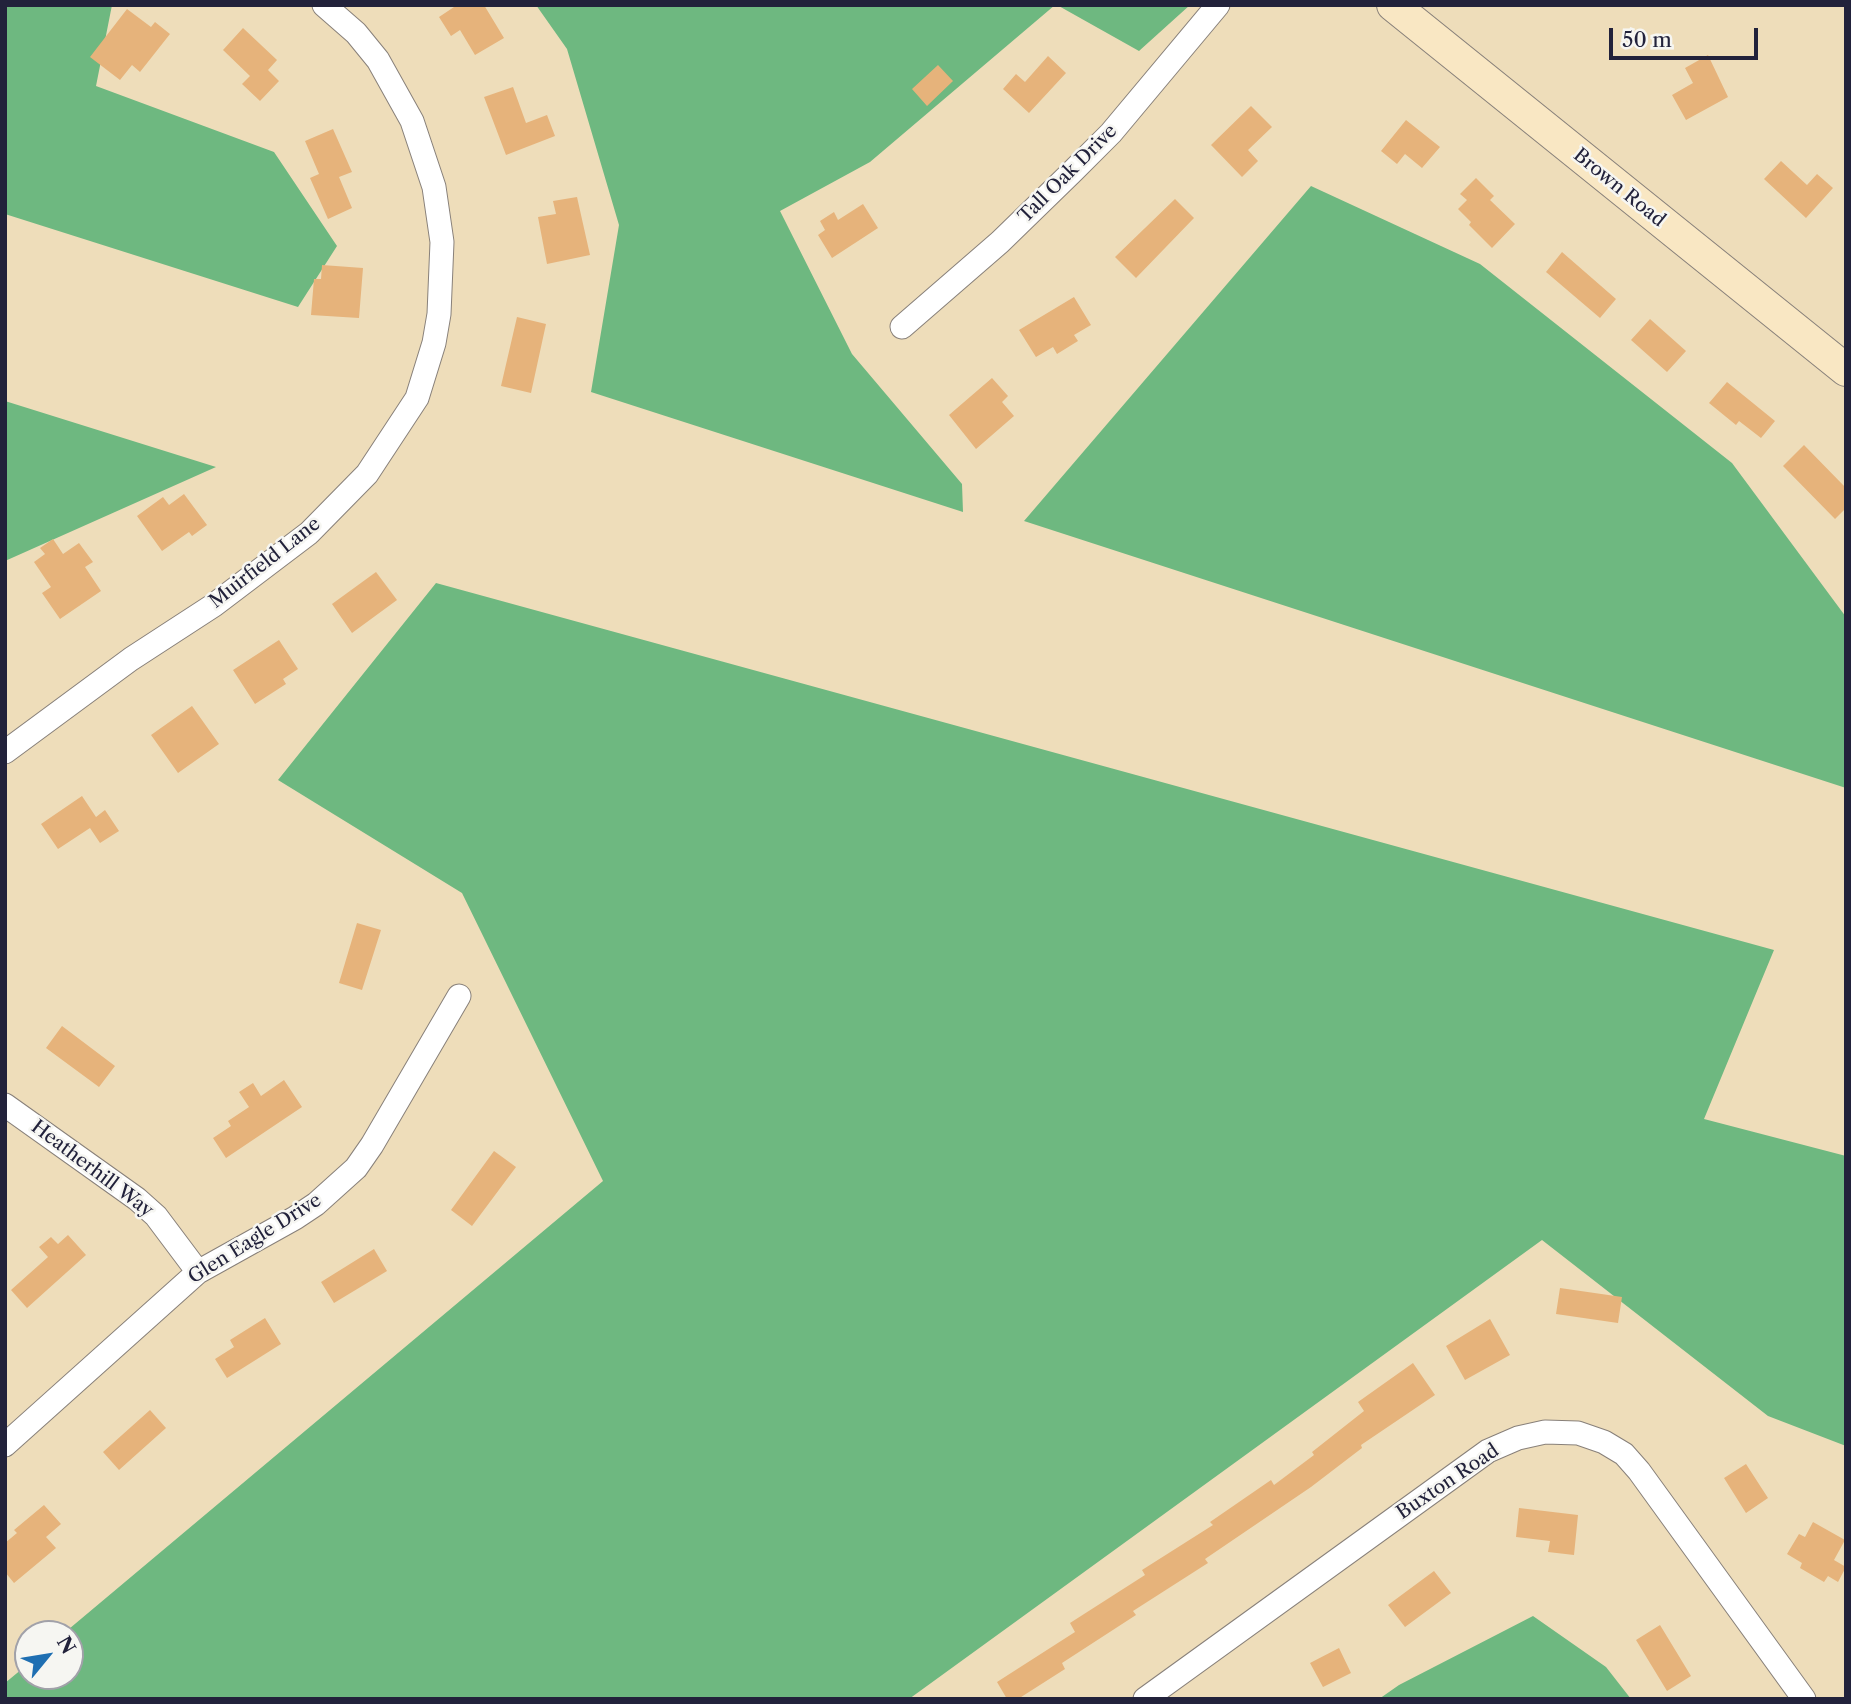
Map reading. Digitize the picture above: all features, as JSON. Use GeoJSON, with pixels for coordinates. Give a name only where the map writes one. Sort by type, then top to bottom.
{"type":"FeatureCollection","features":[{"type":"Feature","properties":{"kind":"street","name":"Muirfield Lane"},"geometry":{"type":"LineString","coordinates":[[5,752],[131,659],[214,605],[309,533],[367,474],[417,398],[435,343],[439,314],[442,242],[433,187],[412,121],[378,60],[356,33],[324,5]]}},
{"type":"Feature","properties":{"kind":"street","name":"Tall Oak Drive"},"geometry":{"type":"LineString","coordinates":[[902,327],[1000,242],[1101,143],[1182,51],[1218,5]]}},
{"type":"Feature","properties":{"kind":"street","name":"Brown Road"},"geometry":{"type":"LineString","coordinates":[[1403,8],[1846,370]]}},
{"type":"Feature","properties":{"kind":"street","name":"Glen Eagle Drive"},"geometry":{"type":"LineString","coordinates":[[5,1445],[198,1272],[295,1218],[316,1204],[356,1168],[459,996]]}},
{"type":"Feature","properties":{"kind":"street","name":"Heatherhill Way"},"geometry":{"type":"LineString","coordinates":[[5,1105],[137,1199],[156,1216],[198,1272]]}},
{"type":"Feature","properties":{"kind":"street","name":"Buxton Road"},"geometry":{"type":"LineString","coordinates":[[1145,1699],[1488,1451],[1518,1438],[1545,1432],[1578,1433],[1624,1454],[1804,1699]]}},
{"type":"Feature","properties":{"kind":"green space"},"geometry":{"type":"Polygon","coordinates":[[[5,5],[112,5],[96,86],[274,152],[337,246],[298,307],[5,214],[5,5]]]}},
{"type":"Feature","properties":{"kind":"green space"},"geometry":{"type":"Polygon","coordinates":[[[536,5],[1055,5],[870,162],[780,211],[852,354],[962,484],[963,512],[591,392],[619,225],[567,49],[536,5]]]}},
{"type":"Feature","properties":{"kind":"green space"},"geometry":{"type":"Polygon","coordinates":[[[1057,5],[1190,5],[1139,51],[1057,5]]]}},
{"type":"Feature","properties":{"kind":"green space"},"geometry":{"type":"Polygon","coordinates":[[[1311,186],[1480,264],[1732,463],[1846,617],[1846,788],[1024,521],[1311,186]]]}},
{"type":"Feature","properties":{"kind":"green space"},"geometry":{"type":"Polygon","coordinates":[[[5,401],[216,467],[5,561],[5,401]]]}},
{"type":"Feature","properties":{"kind":"green space"},"geometry":{"type":"Polygon","coordinates":[[[436,583],[1774,950],[1704,1119],[1846,1156],[1846,1446],[1768,1416],[1542,1240],[909,1699],[5,1699],[5,1683],[14,1676],[14,1690],[84,1690],[84,1620],[80,1620],[603,1181],[462,893],[278,780],[436,583]]]}},
{"type":"Feature","properties":{"kind":"green space"},"geometry":{"type":"Polygon","coordinates":[[[1533,1616],[1606,1667],[1631,1699],[1379,1699],[1399,1685],[1533,1616]]]}},
{"type":"Feature","properties":{"kind":"building"},"geometry":{"type":"Polygon","coordinates":[[[457,5],[484,5],[504,38],[475,55],[460,30],[451,36],[439,17],[457,5]]]}},
{"type":"Feature","properties":{"kind":"building"},"geometry":{"type":"Polygon","coordinates":[[[127,9],[151,27],[155,22],[170,34],[140,72],[132,65],[120,80],[90,57],[127,9]]]}},
{"type":"Feature","properties":{"kind":"building"},"geometry":{"type":"Polygon","coordinates":[[[243,28],[277,60],[268,70],[279,81],[260,101],[242,84],[250,76],[223,50],[243,28]]]}},
{"type":"Feature","properties":{"kind":"building"},"geometry":{"type":"Polygon","coordinates":[[[1708,55],[1728,97],[1686,120],[1672,95],[1693,83],[1685,68],[1708,55]]]}},
{"type":"Feature","properties":{"kind":"building"},"geometry":{"type":"Polygon","coordinates":[[[1048,56],[1066,73],[1029,113],[1003,89],[1016,74],[1025,82],[1048,56]]]}},
{"type":"Feature","properties":{"kind":"building"},"geometry":{"type":"Polygon","coordinates":[[[938,65],[953,81],[927,106],[912,89],[938,65]]]}},
{"type":"Feature","properties":{"kind":"building"},"geometry":{"type":"Polygon","coordinates":[[[513,87],[526,123],[547,115],[555,136],[506,155],[484,97],[513,87]]]}},
{"type":"Feature","properties":{"kind":"building"},"geometry":{"type":"Polygon","coordinates":[[[1251,106],[1272,127],[1248,150],[1258,161],[1242,177],[1211,145],[1251,106]]]}},
{"type":"Feature","properties":{"kind":"building"},"geometry":{"type":"Polygon","coordinates":[[[1406,120],[1440,147],[1422,168],[1405,154],[1397,164],[1381,151],[1406,120]]]}},
{"type":"Feature","properties":{"kind":"building"},"geometry":{"type":"Polygon","coordinates":[[[333,129],[352,172],[339,177],[352,208],[328,219],[310,178],[319,174],[305,141],[333,129]]]}},
{"type":"Feature","properties":{"kind":"building"},"geometry":{"type":"Polygon","coordinates":[[[1781,161],[1807,185],[1817,174],[1833,188],[1806,218],[1764,179],[1781,161]]]}},
{"type":"Feature","properties":{"kind":"building"},"geometry":{"type":"Polygon","coordinates":[[[1476,178],[1494,196],[1490,200],[1515,224],[1492,248],[1469,225],[1471,222],[1458,209],[1467,200],[1460,194],[1476,178]]]}},
{"type":"Feature","properties":{"kind":"building"},"geometry":{"type":"Polygon","coordinates":[[[577,197],[590,255],[547,264],[538,217],[556,214],[553,201],[577,197]]]}},
{"type":"Feature","properties":{"kind":"building"},"geometry":{"type":"Polygon","coordinates":[[[1175,199],[1194,218],[1136,278],[1115,257],[1175,199]]]}},
{"type":"Feature","properties":{"kind":"building"},"geometry":{"type":"Polygon","coordinates":[[[863,204],[878,228],[832,258],[818,235],[825,230],[820,221],[834,212],[838,220],[863,204]]]}},
{"type":"Feature","properties":{"kind":"building"},"geometry":{"type":"Polygon","coordinates":[[[1562,252],[1616,299],[1600,318],[1546,272],[1562,252]]]}},
{"type":"Feature","properties":{"kind":"building"},"geometry":{"type":"Polygon","coordinates":[[[322,265],[363,268],[359,318],[311,315],[314,279],[321,279],[322,265]]]}},
{"type":"Feature","properties":{"kind":"building"},"geometry":{"type":"Polygon","coordinates":[[[1074,297],[1091,325],[1074,335],[1078,341],[1057,354],[1053,347],[1036,357],[1019,330],[1074,297]]]}},
{"type":"Feature","properties":{"kind":"building"},"geometry":{"type":"Polygon","coordinates":[[[517,317],[546,324],[531,393],[501,386],[517,317]]]}},
{"type":"Feature","properties":{"kind":"building"},"geometry":{"type":"Polygon","coordinates":[[[1650,319],[1686,351],[1667,372],[1631,340],[1650,319]]]}},
{"type":"Feature","properties":{"kind":"building"},"geometry":{"type":"Polygon","coordinates":[[[992,378],[1008,396],[1002,402],[1014,416],[976,449],[949,415],[992,378]]]}},
{"type":"Feature","properties":{"kind":"building"},"geometry":{"type":"Polygon","coordinates":[[[1727,382],[1775,421],[1761,438],[1739,421],[1736,425],[1709,403],[1727,382]]]}},
{"type":"Feature","properties":{"kind":"building"},"geometry":{"type":"Polygon","coordinates":[[[1804,445],[1846,488],[1846,508],[1835,519],[1783,466],[1804,445]]]}},
{"type":"Feature","properties":{"kind":"building"},"geometry":{"type":"Polygon","coordinates":[[[184,494],[207,525],[192,536],[189,532],[162,551],[137,516],[163,497],[169,505],[184,494]]]}},
{"type":"Feature","properties":{"kind":"building"},"geometry":{"type":"Polygon","coordinates":[[[53,539],[63,554],[79,543],[93,562],[85,567],[101,591],[60,619],[42,593],[51,587],[34,562],[45,554],[40,548],[53,539]]]}},
{"type":"Feature","properties":{"kind":"building"},"geometry":{"type":"Polygon","coordinates":[[[376,572],[397,600],[352,633],[332,604],[376,572]]]}},
{"type":"Feature","properties":{"kind":"building"},"geometry":{"type":"Polygon","coordinates":[[[279,640],[298,669],[283,679],[286,684],[255,704],[233,670],[279,640]]]}},
{"type":"Feature","properties":{"kind":"building"},"geometry":{"type":"Polygon","coordinates":[[[192,706],[219,744],[178,773],[151,735],[192,706]]]}},
{"type":"Feature","properties":{"kind":"building"},"geometry":{"type":"Polygon","coordinates":[[[82,796],[96,817],[105,810],[119,831],[100,843],[90,828],[58,849],[41,824],[82,796]]]}},
{"type":"Feature","properties":{"kind":"building"},"geometry":{"type":"Polygon","coordinates":[[[357,923],[381,930],[362,990],[339,983],[357,923]]]}},
{"type":"Feature","properties":{"kind":"building"},"geometry":{"type":"Polygon","coordinates":[[[62,1026],[115,1066],[99,1087],[46,1048],[62,1026]]]}},
{"type":"Feature","properties":{"kind":"building"},"geometry":{"type":"Polygon","coordinates":[[[284,1080],[302,1107],[226,1158],[213,1138],[231,1126],[228,1121],[249,1107],[239,1092],[253,1083],[261,1096],[284,1080]]]}},
{"type":"Feature","properties":{"kind":"building"},"geometry":{"type":"Polygon","coordinates":[[[494,1151],[516,1167],[472,1226],[451,1210],[494,1151]]]}},
{"type":"Feature","properties":{"kind":"building"},"geometry":{"type":"Polygon","coordinates":[[[68,1235],[86,1255],[27,1308],[11,1290],[48,1257],[39,1247],[51,1237],[58,1244],[68,1235]]]}},
{"type":"Feature","properties":{"kind":"building"},"geometry":{"type":"Polygon","coordinates":[[[374,1249],[387,1271],[334,1303],[321,1282],[374,1249]]]}},
{"type":"Feature","properties":{"kind":"building"},"geometry":{"type":"Polygon","coordinates":[[[1560,1288],[1622,1297],[1618,1323],[1556,1314],[1560,1288]]]}},
{"type":"Feature","properties":{"kind":"building"},"geometry":{"type":"Polygon","coordinates":[[[265,1318],[281,1344],[227,1378],[215,1359],[234,1347],[230,1340],[265,1318]]]}},
{"type":"Feature","properties":{"kind":"building"},"geometry":{"type":"Polygon","coordinates":[[[1490,1319],[1510,1355],[1465,1380],[1446,1346],[1490,1319]]]}},
{"type":"Feature","properties":{"kind":"building"},"geometry":{"type":"Polygon","coordinates":[[[1413,1363],[1435,1395],[1361,1445],[1362,1448],[1311,1487],[1205,1559],[1208,1563],[1133,1611],[1136,1615],[1062,1663],[1065,1669],[1018,1699],[1007,1699],[997,1682],[1075,1632],[1070,1623],[1145,1575],[1142,1570],[1213,1525],[1210,1522],[1271,1480],[1274,1485],[1314,1455],[1312,1452],[1364,1411],[1358,1402],[1413,1363]]]}},
{"type":"Feature","properties":{"kind":"building"},"geometry":{"type":"Polygon","coordinates":[[[150,1410],[166,1428],[119,1470],[103,1452],[150,1410]]]}},
{"type":"Feature","properties":{"kind":"building"},"geometry":{"type":"Polygon","coordinates":[[[1746,1464],[1768,1498],[1746,1513],[1724,1478],[1746,1464]]]}},
{"type":"Feature","properties":{"kind":"building"},"geometry":{"type":"Polygon","coordinates":[[[44,1505],[61,1524],[46,1537],[56,1548],[14,1583],[5,1572],[5,1543],[17,1533],[14,1530],[44,1505]]]}},
{"type":"Feature","properties":{"kind":"building"},"geometry":{"type":"Polygon","coordinates":[[[1519,1508],[1578,1515],[1574,1555],[1548,1552],[1550,1541],[1516,1537],[1519,1508]]]}},
{"type":"Feature","properties":{"kind":"building"},"geometry":{"type":"Polygon","coordinates":[[[1813,1522],[1845,1540],[1834,1560],[1846,1567],[1838,1582],[1828,1576],[1824,1582],[1800,1568],[1802,1563],[1787,1554],[1799,1534],[1805,1537],[1813,1522]]]}},
{"type":"Feature","properties":{"kind":"building"},"geometry":{"type":"Polygon","coordinates":[[[1434,1571],[1451,1593],[1405,1627],[1388,1605],[1434,1571]]]}},
{"type":"Feature","properties":{"kind":"building"},"geometry":{"type":"Polygon","coordinates":[[[1660,1625],[1691,1676],[1667,1691],[1636,1640],[1660,1625]]]}},
{"type":"Feature","properties":{"kind":"building"},"geometry":{"type":"Polygon","coordinates":[[[1339,1648],[1351,1673],[1323,1687],[1310,1663],[1339,1648]]]}}]}
